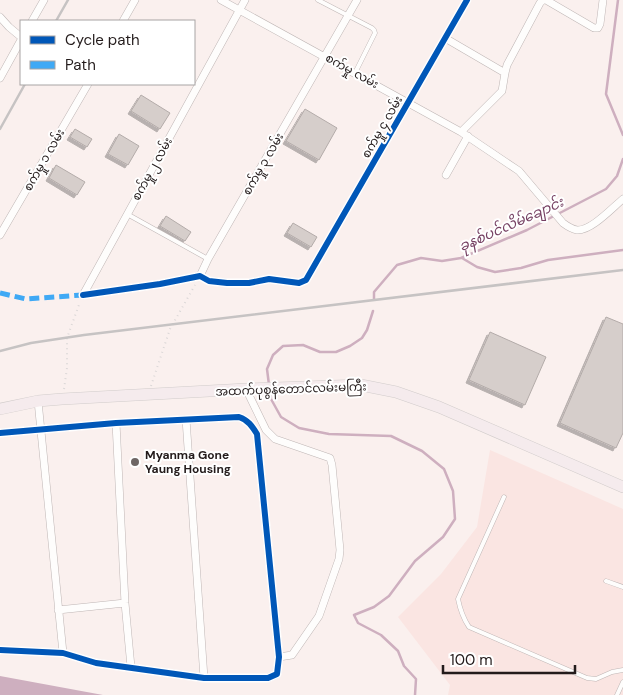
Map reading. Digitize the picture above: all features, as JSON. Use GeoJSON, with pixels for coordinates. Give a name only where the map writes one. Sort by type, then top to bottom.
{"type":"FeatureCollection","features":[{"type":"Feature","properties":{"kind":"main road","name":"အထက်ပုစွန်တောင်လမ်းမကြီး"},"geometry":{"type":"LineString","coordinates":[[0,409],[38,400],[361,385],[396,392],[439,407],[623,486]]}},
{"type":"Feature","properties":{"kind":"street"},"geometry":{"type":"LineString","coordinates":[[33,20],[44,0]]}},
{"type":"Feature","properties":{"kind":"street"},"geometry":{"type":"LineString","coordinates":[[124,20],[135,0]]}},
{"type":"Feature","properties":{"kind":"street","name":"စက်မှု လမ်း"},"geometry":{"type":"LineString","coordinates":[[221,0],[468,136],[519,171],[563,223],[570,228],[579,230],[587,228],[623,199]]}},
{"type":"Feature","properties":{"kind":"street","name":"စက်မှု ၂ လမ်း"},"geometry":{"type":"LineString","coordinates":[[83,295],[245,0]]}},
{"type":"Feature","properties":{"kind":"street","name":"စက်မှု ၃ လမ်း"},"geometry":{"type":"LineString","coordinates":[[200,276],[357,0]]}},
{"type":"Feature","properties":{"kind":"street","name":"စက်မှု ၄ လမ်း"},"geometry":{"type":"LineString","coordinates":[[200,276],[209,280],[228,283],[249,283],[269,279],[299,283],[306,280],[467,0]]}},
{"type":"Feature","properties":{"kind":"street"},"geometry":{"type":"LineString","coordinates":[[461,132],[502,92],[505,73],[540,3],[544,0],[594,28],[598,28],[603,0]]}},
{"type":"Feature","properties":{"kind":"street"},"geometry":{"type":"LineString","coordinates":[[0,17],[20,38]]}},
{"type":"Feature","properties":{"kind":"street"},"geometry":{"type":"LineString","coordinates":[[445,38],[505,73]]}},
{"type":"Feature","properties":{"kind":"street"},"geometry":{"type":"LineString","coordinates":[[0,78],[20,41]]}},
{"type":"Feature","properties":{"kind":"street","name":"စက်မှု ၁ လမ်း"},"geometry":{"type":"LineString","coordinates":[[0,236],[87,85]]}},
{"type":"Feature","properties":{"kind":"street"},"geometry":{"type":"LineString","coordinates":[[446,175],[468,136]]}},
{"type":"Feature","properties":{"kind":"street"},"geometry":{"type":"LineString","coordinates":[[83,295],[200,276]]}},
{"type":"Feature","properties":{"kind":"street"},"geometry":{"type":"LineString","coordinates":[[246,389],[266,430],[275,439],[330,458],[332,466],[340,550],[339,559],[319,616],[292,655],[279,657]]}},
{"type":"Feature","properties":{"kind":"street"},"geometry":{"type":"LineString","coordinates":[[38,400],[63,653]]}},
{"type":"Feature","properties":{"kind":"street"},"geometry":{"type":"LineString","coordinates":[[0,433],[116,423],[239,416],[249,422],[257,434],[279,657],[277,674],[268,678],[204,678],[96,663],[63,653],[0,650]]}},
{"type":"Feature","properties":{"kind":"street"},"geometry":{"type":"LineString","coordinates":[[186,419],[204,678]]}},
{"type":"Feature","properties":{"kind":"street"},"geometry":{"type":"LineString","coordinates":[[116,423],[125,603],[131,667]]}},
{"type":"Feature","properties":{"kind":"street"},"geometry":{"type":"LineString","coordinates":[[58,610],[125,603]]}},
{"type":"Feature","properties":{"kind":"lane"},"geometry":{"type":"LineString","coordinates":[[318,0],[374,30],[375,33],[355,73]]}},
{"type":"Feature","properties":{"kind":"lane"},"geometry":{"type":"LineString","coordinates":[[127,214],[208,259]]}},
{"type":"Feature","properties":{"kind":"lane"},"geometry":{"type":"LineString","coordinates":[[504,497],[458,599],[464,620],[469,627],[587,678],[596,678],[623,670]]}},
{"type":"Feature","properties":{"kind":"lane"},"geometry":{"type":"LineString","coordinates":[[606,581],[623,587]]}},
{"type":"Feature","properties":{"kind":"lane"},"geometry":{"type":"LineString","coordinates":[[617,695],[623,682]]}},
{"type":"Feature","properties":{"kind":"path"},"geometry":{"type":"LineString","coordinates":[[148,395],[170,329],[200,276]]}},
{"type":"Feature","properties":{"kind":"path"},"geometry":{"type":"LineString","coordinates":[[62,399],[67,368],[66,338],[83,295]]}},
{"type":"Feature","properties":{"kind":"shaded area"},"geometry":{"type":"Polygon","coordinates":[[[490,450],[623,509],[623,695],[448,695],[450,685],[398,617],[441,574],[477,527],[490,450]]]}},
{"type":"Feature","properties":{"kind":"shaded area"},"geometry":{"type":"Polygon","coordinates":[[[0,676],[103,695],[0,695],[0,676]]]}},
{"type":"Feature","properties":{"kind":"building"},"geometry":{"type":"Polygon","coordinates":[[[141,95],[170,113],[160,129],[131,111],[141,95]]]}},
{"type":"Feature","properties":{"kind":"building"},"geometry":{"type":"Polygon","coordinates":[[[305,109],[337,128],[319,160],[286,141],[305,109]]]}},
{"type":"Feature","properties":{"kind":"building"},"geometry":{"type":"Polygon","coordinates":[[[75,129],[92,139],[87,147],[70,137],[75,129]]]}},
{"type":"Feature","properties":{"kind":"building"},"geometry":{"type":"Polygon","coordinates":[[[119,134],[139,146],[128,165],[108,154],[119,134]]]}},
{"type":"Feature","properties":{"kind":"building"},"geometry":{"type":"Polygon","coordinates":[[[56,165],[85,182],[77,195],[49,178],[56,165]]]}},
{"type":"Feature","properties":{"kind":"building"},"geometry":{"type":"Polygon","coordinates":[[[166,216],[191,232],[185,241],[160,226],[166,216]]]}},
{"type":"Feature","properties":{"kind":"building"},"geometry":{"type":"Polygon","coordinates":[[[293,223],[317,237],[311,247],[287,233],[293,223]]]}},
{"type":"Feature","properties":{"kind":"building"},"geometry":{"type":"Polygon","coordinates":[[[606,317],[623,324],[623,433],[616,448],[560,423],[606,317]]]}},
{"type":"Feature","properties":{"kind":"building"},"geometry":{"type":"Polygon","coordinates":[[[490,332],[546,357],[525,405],[469,380],[490,332]]]}},
{"type":"Feature","properties":{"kind":"waterway","name":"ခုနစ်ပင်လိမ်ချောင်း"},"geometry":{"type":"LineString","coordinates":[[618,0],[606,94],[623,135]]}},
{"type":"Feature","properties":{"kind":"waterway","name":"ခုနစ်ပင်လိမ်ချောင်း"},"geometry":{"type":"LineString","coordinates":[[374,299],[374,292],[397,265],[421,258],[442,261],[461,258],[527,230],[606,189],[617,176],[623,159]]}},
{"type":"Feature","properties":{"kind":"waterway"},"geometry":{"type":"LineString","coordinates":[[462,258],[477,267],[495,272],[521,268],[548,260],[623,250]]}},
{"type":"Feature","properties":{"kind":"waterway","name":"ခုနစ်ပင်လိမ်ချောင်း"},"geometry":{"type":"LineString","coordinates":[[269,385],[267,369],[273,355],[283,346],[303,345],[320,352],[336,352],[362,338],[367,330],[373,311]]}},
{"type":"Feature","properties":{"kind":"waterway","name":"ခုနစ်ပင်လိမ်ချောင်း"},"geometry":{"type":"LineString","coordinates":[[270,391],[271,399],[281,417],[299,428],[329,434],[391,436],[422,451],[444,469],[453,491],[455,519],[443,537],[415,561],[389,596],[374,607],[354,615],[358,623],[381,635],[398,651],[404,666],[416,679],[415,695]]}},
{"type":"Feature","properties":{"kind":"railway"},"geometry":{"type":"LineString","coordinates":[[57,20],[68,0]]}},
{"type":"Feature","properties":{"kind":"railway"},"geometry":{"type":"LineString","coordinates":[[0,129],[24,85]]}},
{"type":"Feature","properties":{"kind":"railway"},"geometry":{"type":"LineString","coordinates":[[0,351],[31,343],[84,335],[623,270]]}},
{"type":"Feature","properties":{"kind":"marked path"},"geometry":{"type":"LineString","coordinates":[[0,293],[26,299],[83,295]]}},
{"type":"Feature","properties":{"kind":"cycle path"},"geometry":{"type":"LineString","coordinates":[[83,295],[200,276],[209,281],[227,283],[249,283],[269,279],[299,283],[306,280],[467,0]]}},
{"type":"Feature","properties":{"kind":"cycle path"},"geometry":{"type":"LineString","coordinates":[[0,433],[116,423],[239,417],[247,422],[257,434],[279,657],[277,674],[268,678],[204,678],[96,663],[63,653],[0,650]]}},
{"type":"Feature","properties":{"kind":"place","name":"Myanma Gone Yaung Housing"},"geometry":{"type":"Point","coordinates":[135,462]}}]}
